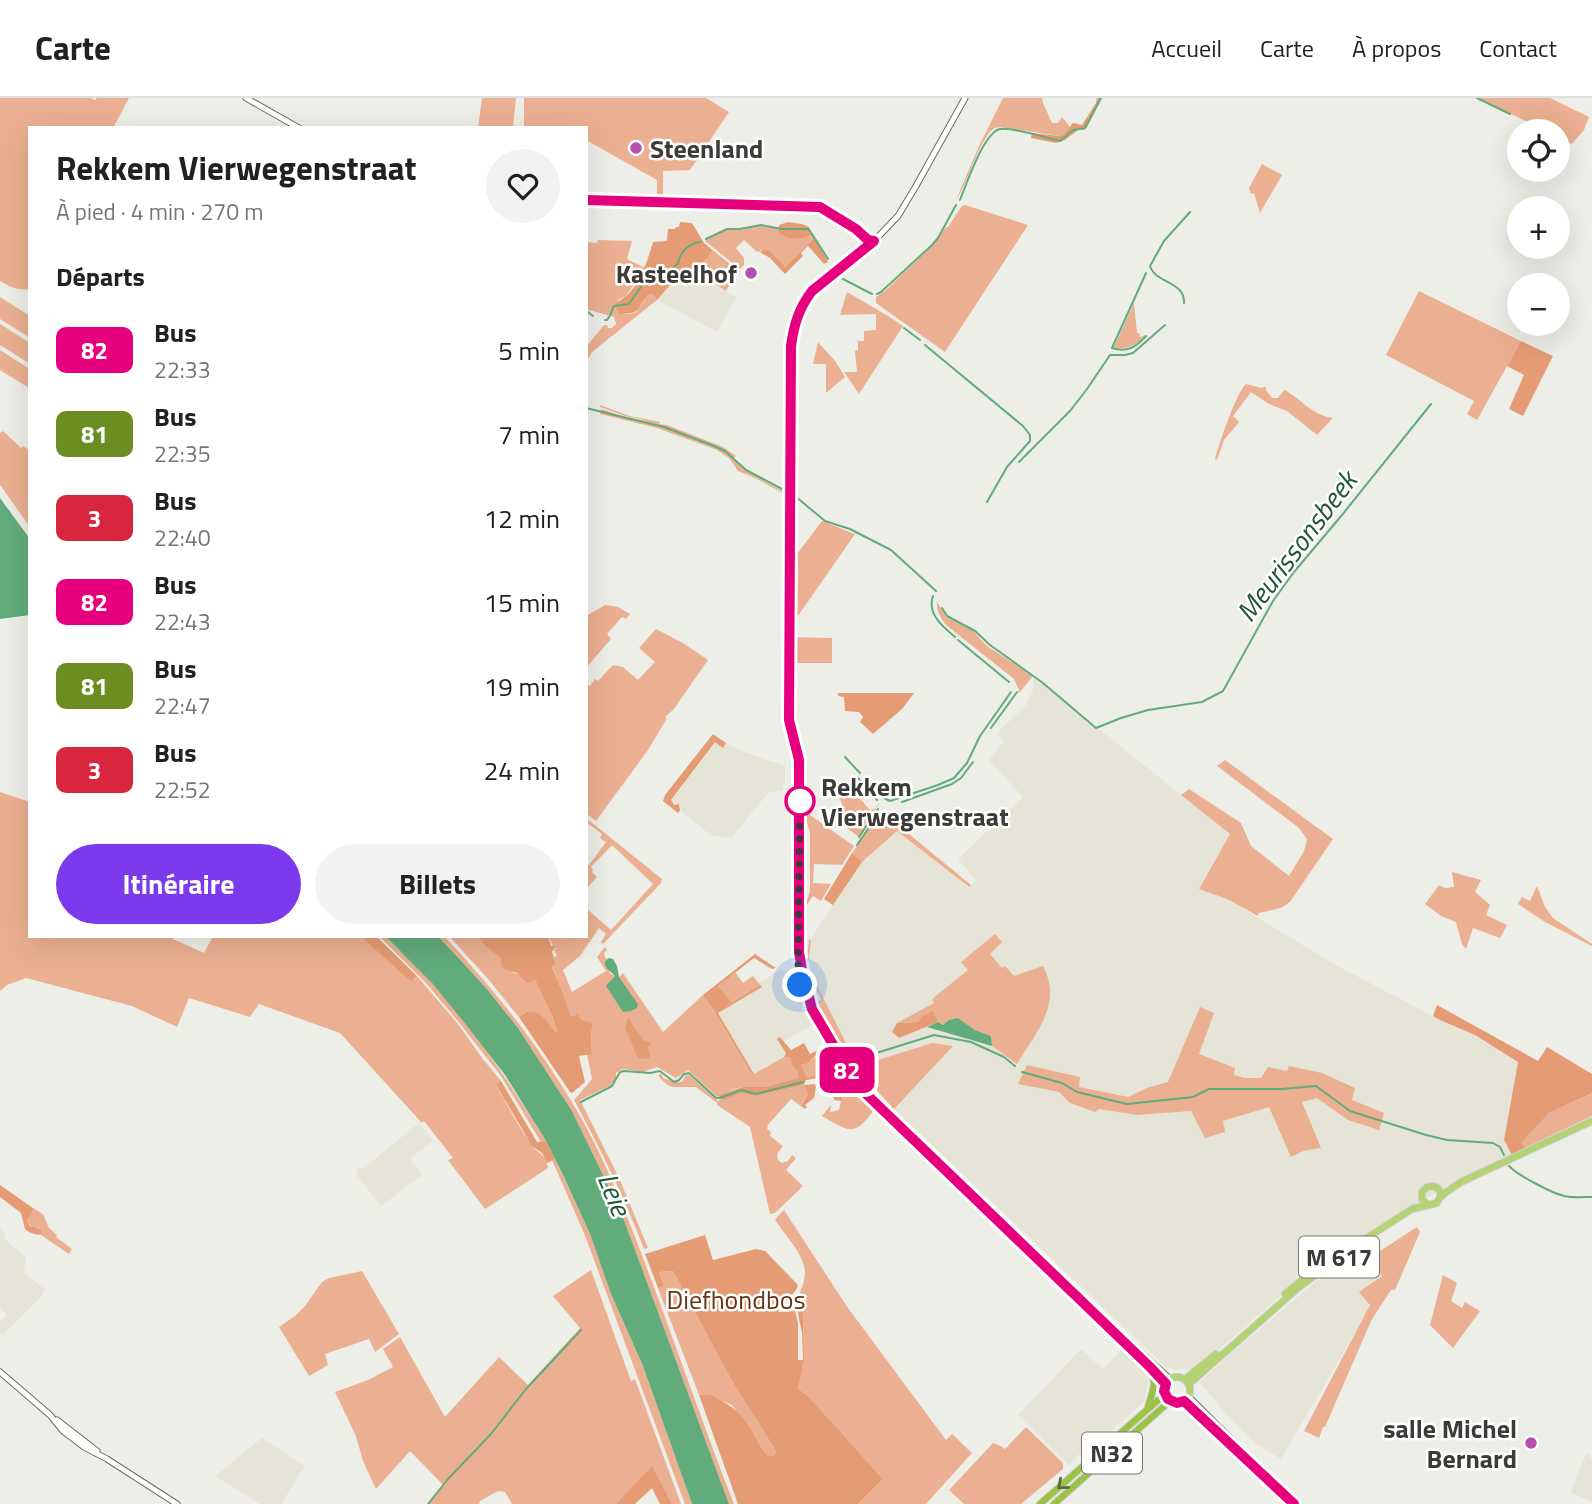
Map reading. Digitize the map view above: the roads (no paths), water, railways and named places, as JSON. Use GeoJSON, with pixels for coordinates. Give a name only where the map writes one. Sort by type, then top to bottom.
{"type":"FeatureCollection","features":[{"type":"Feature","properties":{"kind":"highway"},"geometry":{"type":"LineString","coordinates":[[1147,1409],[1154,1386],[1150,1367]]}},
{"type":"Feature","properties":{"kind":"highway","name":"N32"},"geometry":{"type":"LineString","coordinates":[[1040,1504],[1165,1394]]}},
{"type":"Feature","properties":{"kind":"highway","name":"N32"},"geometry":{"type":"LineString","coordinates":[[1054,1504],[1170,1401]]}},
{"type":"Feature","properties":{"kind":"main road"},"geometry":{"type":"LineString","coordinates":[[246,98],[295,126]]}},
{"type":"Feature","properties":{"kind":"main road"},"geometry":{"type":"LineString","coordinates":[[965,98],[898,216],[873,241],[815,288],[793,326],[789,720],[799,776],[799,952],[812,1009],[860,1088],[1150,1367],[1168,1381]]}},
{"type":"Feature","properties":{"kind":"main road"},"geometry":{"type":"LineString","coordinates":[[588,200],[820,207],[873,241]]}},
{"type":"Feature","properties":{"kind":"main road"},"geometry":{"type":"LineString","coordinates":[[1461,1182],[1437,1188],[1428,1186],[1422,1195],[1424,1202],[1428,1205],[1435,1204],[1461,1182],[1592,1124]]}},
{"type":"Feature","properties":{"kind":"main road"},"geometry":{"type":"LineString","coordinates":[[1437,1188],[1440,1198]]}},
{"type":"Feature","properties":{"kind":"main road","name":"M 617"},"geometry":{"type":"LineString","coordinates":[[1187,1382],[1294,1286],[1345,1246],[1414,1203],[1422,1195]]}},
{"type":"Feature","properties":{"kind":"main road","name":"M 617"},"geometry":{"type":"LineString","coordinates":[[1187,1382],[1297,1288],[1348,1250],[1410,1210],[1428,1205]]}},
{"type":"Feature","properties":{"kind":"main road"},"geometry":{"type":"LineString","coordinates":[[1068,1288],[1107,1319],[1168,1381]]}},
{"type":"Feature","properties":{"kind":"main road"},"geometry":{"type":"LineString","coordinates":[[0,1372],[107,1459],[177,1504]]}},
{"type":"Feature","properties":{"kind":"main road"},"geometry":{"type":"LineString","coordinates":[[1178,1376],[1187,1382],[1191,1391],[1186,1399],[1177,1403],[1170,1401],[1165,1394],[1168,1381],[1178,1376]]}},
{"type":"Feature","properties":{"kind":"main road"},"geometry":{"type":"LineString","coordinates":[[1186,1399],[1294,1504]]}},
{"type":"Feature","properties":{"kind":"waterway"},"geometry":{"type":"LineString","coordinates":[[960,200],[976,160],[994,132],[1000,129],[1013,130],[1060,141],[1073,130],[1085,128],[1101,98]]}},
{"type":"Feature","properties":{"kind":"waterway"},"geometry":{"type":"LineString","coordinates":[[1477,98],[1510,114]]}},
{"type":"Feature","properties":{"kind":"waterway"},"geometry":{"type":"LineString","coordinates":[[877,294],[932,245],[956,205]]}},
{"type":"Feature","properties":{"kind":"waterway"},"geometry":{"type":"LineString","coordinates":[[1184,303],[1180,290],[1158,276],[1150,266],[1164,241],[1190,212]]}},
{"type":"Feature","properties":{"kind":"waterway"},"geometry":{"type":"LineString","coordinates":[[706,239],[727,229],[761,225],[782,229],[808,229],[828,259]]}},
{"type":"Feature","properties":{"kind":"waterway"},"geometry":{"type":"LineString","coordinates":[[605,320],[614,306],[629,304],[649,275],[654,273],[670,279],[672,268],[678,264],[683,252],[692,244],[701,242]]}},
{"type":"Feature","properties":{"kind":"waterway"},"geometry":{"type":"LineString","coordinates":[[1146,273],[1112,348],[1131,348],[1146,336]]}},
{"type":"Feature","properties":{"kind":"waterway"},"geometry":{"type":"LineString","coordinates":[[843,279],[872,294]]}},
{"type":"Feature","properties":{"kind":"waterway"},"geometry":{"type":"LineString","coordinates":[[588,312],[593,316]]}},
{"type":"Feature","properties":{"kind":"waterway"},"geometry":{"type":"LineString","coordinates":[[1019,462],[1070,411],[1110,355],[1133,353],[1165,325]]}},
{"type":"Feature","properties":{"kind":"waterway"},"geometry":{"type":"LineString","coordinates":[[904,328],[920,340]]}},
{"type":"Feature","properties":{"kind":"waterway"},"geometry":{"type":"LineString","coordinates":[[925,345],[1023,426],[1030,435],[1030,441],[1007,467],[987,502]]}},
{"type":"Feature","properties":{"kind":"waterway","name":"Meurissonsbeek"},"geometry":{"type":"LineString","coordinates":[[942,608],[947,616],[975,631],[1096,728],[1148,710],[1202,702],[1223,691],[1273,601],[1294,572],[1431,404]]}},
{"type":"Feature","properties":{"kind":"waterway"},"geometry":{"type":"LineString","coordinates":[[588,408],[664,427],[714,446],[725,451],[746,470],[782,489]]}},
{"type":"Feature","properties":{"kind":"waterway"},"geometry":{"type":"LineString","coordinates":[[795,496],[825,521],[850,529],[891,550],[936,591]]}},
{"type":"Feature","properties":{"kind":"waterway"},"geometry":{"type":"LineString","coordinates":[[933,596],[934,614],[955,637]]}},
{"type":"Feature","properties":{"kind":"waterway"},"geometry":{"type":"LineString","coordinates":[[958,640],[1009,682]]}},
{"type":"Feature","properties":{"kind":"waterway"},"geometry":{"type":"LineString","coordinates":[[864,779],[890,801],[954,778],[967,763],[980,736],[1011,692]]}},
{"type":"Feature","properties":{"kind":"waterway"},"geometry":{"type":"LineString","coordinates":[[991,728],[1017,692]]}},
{"type":"Feature","properties":{"kind":"waterway"},"geometry":{"type":"LineString","coordinates":[[845,757],[860,773]]}},
{"type":"Feature","properties":{"kind":"waterway"},"geometry":{"type":"LineString","coordinates":[[902,802],[952,784],[961,778],[973,762]]}},
{"type":"Feature","properties":{"kind":"waterway"},"geometry":{"type":"LineString","coordinates":[[858,778],[877,800]]}},
{"type":"Feature","properties":{"kind":"waterway"},"geometry":{"type":"LineString","coordinates":[[859,837],[878,809]]}},
{"type":"Feature","properties":{"kind":"waterway"},"geometry":{"type":"LineString","coordinates":[[857,845],[874,820]]}},
{"type":"Feature","properties":{"kind":"waterway"},"geometry":{"type":"LineString","coordinates":[[851,1065],[870,1055],[934,1035],[971,1042],[1004,1057],[1015,1066]]}},
{"type":"Feature","properties":{"kind":"waterway"},"geometry":{"type":"LineString","coordinates":[[581,1102],[612,1086],[620,1072],[624,1071],[660,1071],[674,1082],[689,1073],[716,1098],[742,1090],[756,1094],[803,1082]]}},
{"type":"Feature","properties":{"kind":"waterway"},"geometry":{"type":"LineString","coordinates":[[819,1080],[828,1079],[840,1072]]}},
{"type":"Feature","properties":{"kind":"waterway"},"geometry":{"type":"LineString","coordinates":[[1022,1072],[1062,1083],[1077,1092],[1127,1104],[1193,1097],[1209,1089],[1316,1086],[1350,1111],[1447,1140],[1493,1143],[1500,1147],[1504,1155]]}},
{"type":"Feature","properties":{"kind":"waterway"},"geometry":{"type":"LineString","coordinates":[[1509,1166],[1543,1188],[1564,1196],[1592,1197]]}},
{"type":"Feature","properties":{"kind":"waterway"},"geometry":{"type":"LineString","coordinates":[[428,1504],[491,1434],[526,1389],[581,1330]]}},
{"type":"Feature","properties":{"kind":"place","name":"Steenland"},"geometry":{"type":"Point","coordinates":[636,148]}},
{"type":"Feature","properties":{"kind":"place","name":"Kasteelhof"},"geometry":{"type":"Point","coordinates":[751,273]}},
{"type":"Feature","properties":{"kind":"place","name":"Rekkem Vierwegenstraat"},"geometry":{"type":"Point","coordinates":[800,801]}},
{"type":"Feature","properties":{"kind":"place","name":"salle Michel Bernard"},"geometry":{"type":"Point","coordinates":[1531,1443]}},
{"type":"Feature","properties":{"kind":"water label","name":"Leie"},"geometry":{"type":"Point","coordinates":[615,1194]}},
{"type":"Feature","properties":{"kind":"park label","name":"Diefhondbos"},"geometry":{"type":"Point","coordinates":[736,1299]}}]}
